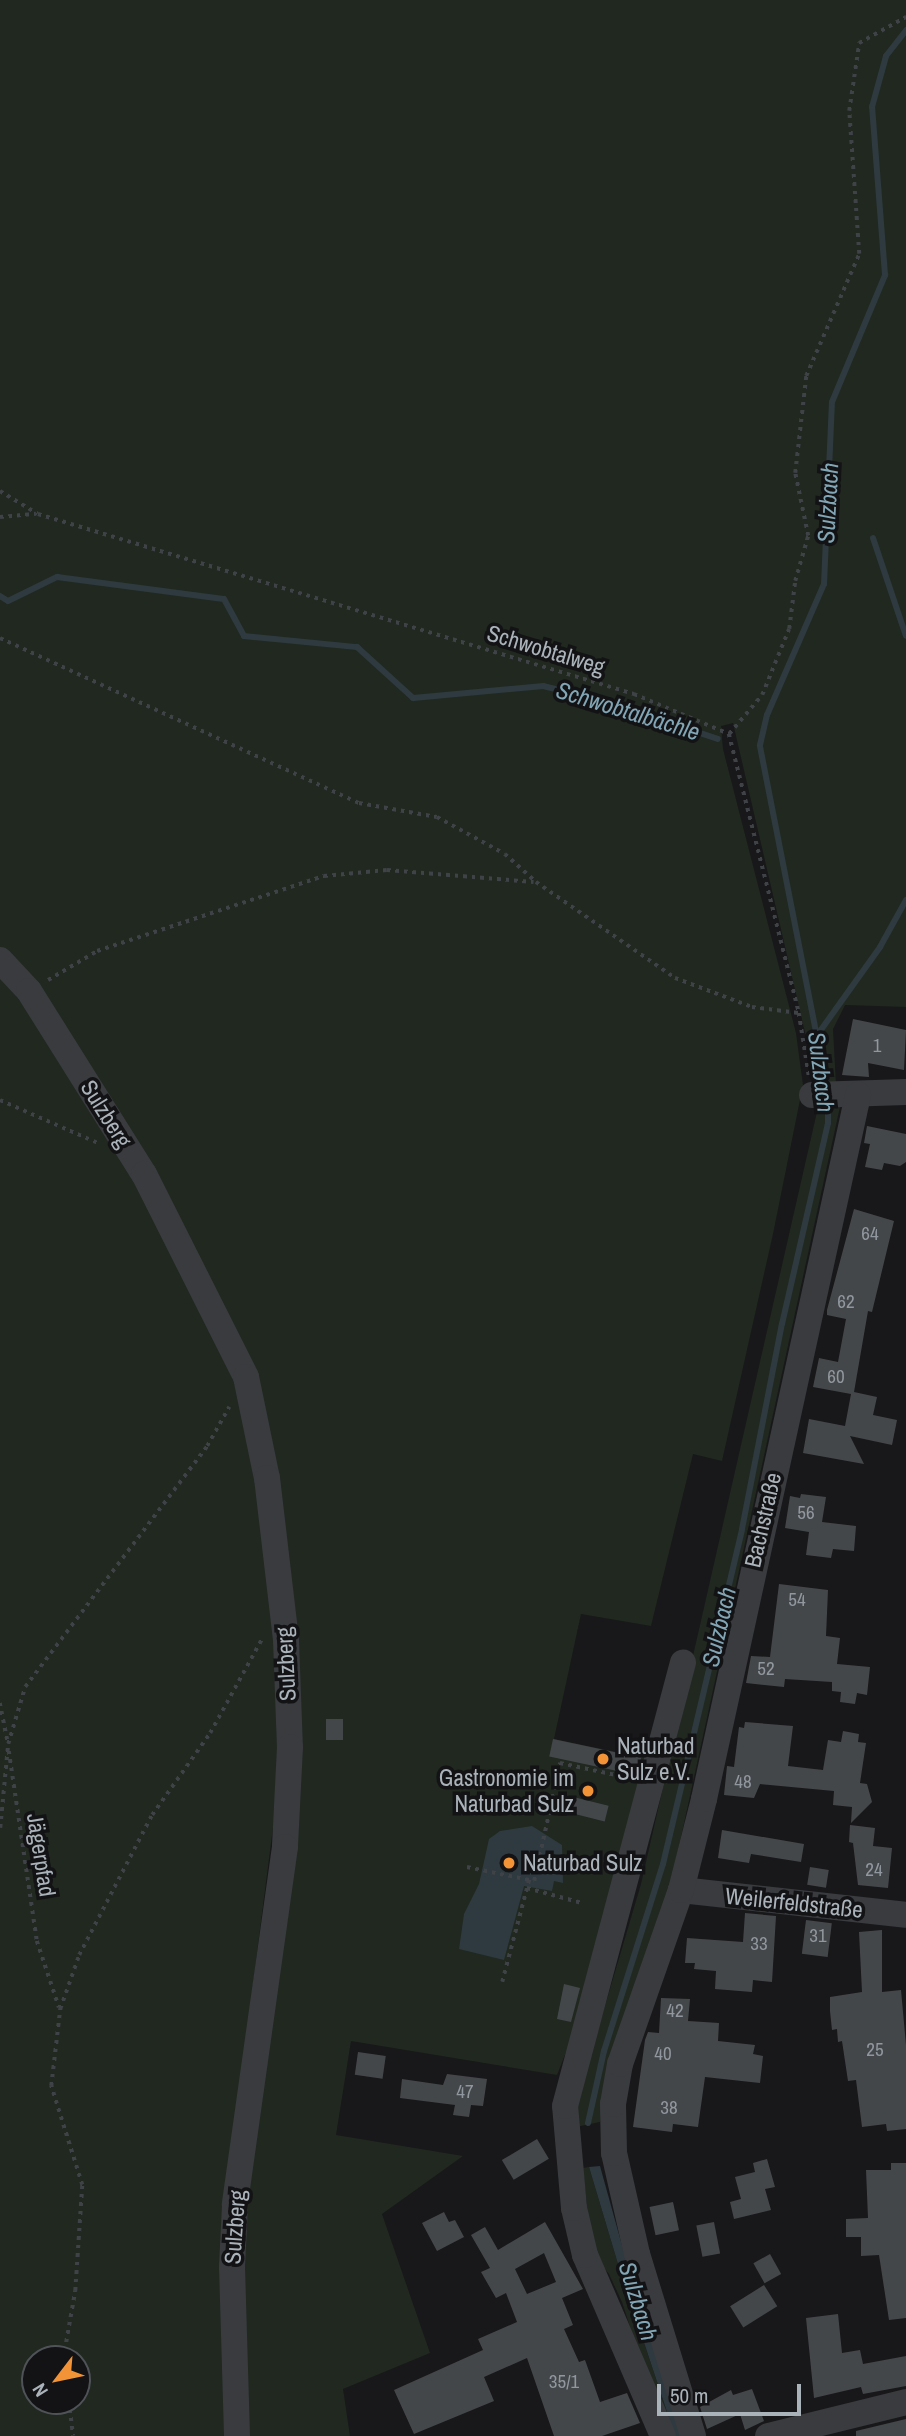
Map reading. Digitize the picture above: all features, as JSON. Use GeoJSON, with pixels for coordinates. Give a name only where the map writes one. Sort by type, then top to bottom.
{"type":"FeatureCollection","features":[{"type":"Feature","properties":{"kind":"street","name":"Sulzberg"},"geometry":{"type":"LineString","coordinates":[[0,960],[29,991],[144,1174],[246,1377],[267,1478],[284,1620],[290,1747],[285,1847],[235,2205],[232,2305],[237,2436]]}},
{"type":"Feature","properties":{"kind":"street"},"geometry":{"type":"LineString","coordinates":[[834,1093],[906,1092]]}},
{"type":"Feature","properties":{"kind":"street","name":"Bachstraße"},"geometry":{"type":"LineString","coordinates":[[692,2436],[637,2254],[613,2145],[620,2064],[681,1890],[834,1093]]}},
{"type":"Feature","properties":{"kind":"street"},"geometry":{"type":"LineString","coordinates":[[663,2436],[585,2255],[574,2208],[568,2095],[683,1662]]}},
{"type":"Feature","properties":{"kind":"street","name":"Weilerfeldstraße"},"geometry":{"type":"LineString","coordinates":[[681,1890],[906,1915]]}},
{"type":"Feature","properties":{"kind":"street"},"geometry":{"type":"LineString","coordinates":[[569,2149],[613,2145]]}},
{"type":"Feature","properties":{"kind":"street"},"geometry":{"type":"LineString","coordinates":[[768,2436],[906,2402]]}},
{"type":"Feature","properties":{"kind":"path"},"geometry":{"type":"LineString","coordinates":[[834,1093],[799,1013],[729,734],[762,695],[784,640],[808,536],[795,473],[806,376],[859,254],[849,111],[859,43],[906,17]]}},
{"type":"Feature","properties":{"kind":"path","name":"Schwobtalweg"},"geometry":{"type":"LineString","coordinates":[[0,491],[38,514],[634,694],[729,734]]}},
{"type":"Feature","properties":{"kind":"path"},"geometry":{"type":"LineString","coordinates":[[0,517],[38,514]]}},
{"type":"Feature","properties":{"kind":"path"},"geometry":{"type":"LineString","coordinates":[[0,638],[359,803],[437,817],[505,854],[536,882],[675,978],[752,1007],[799,1013]]}},
{"type":"Feature","properties":{"kind":"path"},"geometry":{"type":"LineString","coordinates":[[29,991],[97,951],[324,876],[387,870],[536,882]]}},
{"type":"Feature","properties":{"kind":"path"},"geometry":{"type":"LineString","coordinates":[[0,1100],[102,1145]]}},
{"type":"Feature","properties":{"kind":"path"},"geometry":{"type":"LineString","coordinates":[[0,1828],[8,1744],[25,1687],[207,1446],[246,1377]]}},
{"type":"Feature","properties":{"kind":"path"},"geometry":{"type":"LineString","coordinates":[[65,2345],[75,2291],[82,2185],[51,2086],[60,2009],[79,1955],[152,1815],[211,1733],[258,1644],[271,1626],[284,1620]]}},
{"type":"Feature","properties":{"kind":"path","name":"Jägerpfad"},"geometry":{"type":"LineString","coordinates":[[0,1703],[37,1941],[60,2009]]}},
{"type":"Feature","properties":{"kind":"path"},"geometry":{"type":"LineString","coordinates":[[467,1867],[534,1881],[560,1763],[639,1780]]}},
{"type":"Feature","properties":{"kind":"path"},"geometry":{"type":"LineString","coordinates":[[502,1982],[529,1880]]}},
{"type":"Feature","properties":{"kind":"path"},"geometry":{"type":"LineString","coordinates":[[527,1888],[582,1903]]}},
{"type":"Feature","properties":{"kind":"path"},"geometry":{"type":"LineString","coordinates":[[71,2415],[73,2436]]}},
{"type":"Feature","properties":{"kind":"shaded area"},"geometry":{"type":"Polygon","coordinates":[[[0,0],[906,0],[906,1007],[845,1005],[833,1029],[836,1084],[817,1084],[733,723],[721,726],[723,749],[796,1033],[803,1085],[773,1234],[722,1461],[693,1454],[651,1626],[581,1614],[554,1739],[645,1758],[572,2037],[557,2075],[351,2041],[336,2135],[463,2156],[382,2214],[430,2353],[343,2389],[350,2436],[245,2436],[238,2254],[297,1722],[227,1313],[0,952],[0,0]]]}},
{"type":"Feature","properties":{"kind":"shaded area"},"geometry":{"type":"Polygon","coordinates":[[[0,974],[43,1032],[185,1263],[212,1320],[242,1406],[257,1478],[274,1617],[278,1788],[251,2000],[229,2436],[0,2436],[0,974]]]}},
{"type":"Feature","properties":{"kind":"shaded area"},"geometry":{"type":"Polygon","coordinates":[[[841,1102],[671,1883],[609,2065],[600,2122],[576,2127],[576,2104],[641,1884],[819,1103],[841,1102]]]}},
{"type":"Feature","properties":{"kind":"shaded area"},"geometry":{"type":"Polygon","coordinates":[[[589,2167],[675,2436],[646,2376],[622,2302],[609,2274],[592,2254],[583,2168],[589,2167]]]}},
{"type":"Feature","properties":{"kind":"water"},"geometry":{"type":"Polygon","coordinates":[[[532,1826],[562,1845],[563,1883],[554,1881],[552,1891],[524,1886],[504,1960],[459,1949],[464,1914],[479,1884],[489,1839],[500,1831],[532,1826]]]}},
{"type":"Feature","properties":{"kind":"water"},"geometry":{"type":"Polygon","coordinates":[[[600,2166],[628,2267],[683,2436],[675,2436],[618,2264],[589,2167],[600,2166]]]}},
{"type":"Feature","properties":{"kind":"building"},"geometry":{"type":"Polygon","coordinates":[[[853,1019],[906,1030],[904,1070],[868,1063],[869,1077],[842,1075],[853,1019]]]}},
{"type":"Feature","properties":{"kind":"building"},"geometry":{"type":"Polygon","coordinates":[[[867,1126],[906,1134],[906,1162],[900,1166],[884,1163],[882,1170],[865,1167],[870,1144],[864,1143],[867,1126]]]}},
{"type":"Feature","properties":{"kind":"building"},"geometry":{"type":"Polygon","coordinates":[[[854,1209],[894,1221],[872,1312],[868,1311],[854,1392],[877,1397],[873,1415],[897,1420],[892,1445],[850,1436],[864,1464],[803,1453],[809,1419],[845,1426],[851,1394],[813,1387],[819,1358],[838,1362],[846,1319],[827,1315],[827,1310],[854,1209]]]}},
{"type":"Feature","properties":{"kind":"building"},"geometry":{"type":"Polygon","coordinates":[[[801,1494],[826,1497],[822,1522],[856,1526],[854,1551],[833,1549],[831,1558],[806,1555],[809,1532],[785,1528],[790,1496],[800,1498],[801,1494]]]}},
{"type":"Feature","properties":{"kind":"building"},"geometry":{"type":"Polygon","coordinates":[[[779,1584],[828,1590],[826,1636],[840,1638],[837,1664],[870,1667],[867,1695],[857,1693],[855,1704],[840,1702],[841,1692],[832,1691],[832,1682],[785,1679],[784,1687],[746,1683],[751,1656],[770,1657],[779,1584]]]}},
{"type":"Feature","properties":{"kind":"building"},"geometry":{"type":"Polygon","coordinates":[[[326,1719],[343,1719],[343,1740],[326,1740],[326,1719]]]}},
{"type":"Feature","properties":{"kind":"building"},"geometry":{"type":"Polygon","coordinates":[[[745,1722],[793,1726],[788,1766],[823,1770],[828,1740],[841,1742],[843,1731],[859,1734],[858,1742],[866,1743],[860,1783],[867,1784],[872,1802],[851,1823],[852,1807],[833,1805],[834,1791],[760,1784],[754,1798],[724,1795],[727,1766],[734,1767],[739,1727],[744,1728],[745,1722]]]}},
{"type":"Feature","properties":{"kind":"building","name":"Naturbad Sulz e.V."},"geometry":{"type":"Polygon","coordinates":[[[553,1739],[641,1758],[637,1775],[549,1757],[553,1739]]]}},
{"type":"Feature","properties":{"kind":"building"},"geometry":{"type":"Polygon","coordinates":[[[561,1794],[609,1806],[605,1821],[557,1810],[561,1794]]]}},
{"type":"Feature","properties":{"kind":"building"},"geometry":{"type":"Polygon","coordinates":[[[850,1825],[875,1828],[873,1846],[892,1848],[888,1888],[858,1885],[853,1843],[849,1842],[850,1825]]]}},
{"type":"Feature","properties":{"kind":"building"},"geometry":{"type":"Polygon","coordinates":[[[722,1830],[804,1844],[801,1862],[751,1854],[749,1863],[718,1858],[722,1830]]]}},
{"type":"Feature","properties":{"kind":"building"},"geometry":{"type":"Polygon","coordinates":[[[810,1867],[829,1870],[826,1888],[807,1885],[810,1867]]]}},
{"type":"Feature","properties":{"kind":"building"},"geometry":{"type":"Polygon","coordinates":[[[745,1913],[776,1916],[772,1982],[753,1980],[752,1992],[715,1989],[716,1971],[694,1969],[695,1963],[685,1963],[687,1938],[743,1942],[745,1913]]]}},
{"type":"Feature","properties":{"kind":"building"},"geometry":{"type":"Polygon","coordinates":[[[806,1920],[832,1923],[828,1957],[802,1954],[806,1920]]]}},
{"type":"Feature","properties":{"kind":"building"},"geometry":{"type":"Polygon","coordinates":[[[882,1930],[882,1992],[901,1990],[906,2045],[906,2129],[887,2131],[886,2124],[862,2127],[856,2080],[848,2081],[842,2041],[838,2042],[837,2029],[832,2030],[830,2011],[830,1997],[862,1992],[859,1932],[882,1930]]]}},
{"type":"Feature","properties":{"kind":"building"},"geometry":{"type":"Polygon","coordinates":[[[564,1984],[580,1988],[571,2022],[557,2019],[564,1984]]]}},
{"type":"Feature","properties":{"kind":"building"},"geometry":{"type":"Polygon","coordinates":[[[661,1998],[690,1999],[688,2021],[719,2023],[718,2041],[755,2045],[753,2054],[763,2056],[760,2083],[705,2077],[698,2127],[673,2124],[672,2132],[633,2127],[645,2040],[648,2032],[659,2033],[661,1998]]]}},
{"type":"Feature","properties":{"kind":"building"},"geometry":{"type":"Polygon","coordinates":[[[358,2052],[386,2056],[383,2079],[355,2075],[358,2052]]]}},
{"type":"Feature","properties":{"kind":"building"},"geometry":{"type":"Polygon","coordinates":[[[447,2074],[487,2079],[483,2106],[471,2105],[469,2117],[453,2115],[455,2105],[400,2098],[402,2079],[443,2085],[447,2074]]]}},
{"type":"Feature","properties":{"kind":"building"},"geometry":{"type":"Polygon","coordinates":[[[537,2139],[549,2159],[514,2180],[502,2160],[537,2139]]]}},
{"type":"Feature","properties":{"kind":"building"},"geometry":{"type":"Polygon","coordinates":[[[767,2159],[775,2187],[765,2189],[771,2210],[734,2219],[730,2202],[741,2199],[735,2177],[755,2172],[753,2163],[767,2159]]]}},
{"type":"Feature","properties":{"kind":"building"},"geometry":{"type":"Polygon","coordinates":[[[891,2163],[906,2163],[906,2318],[889,2320],[879,2255],[861,2256],[861,2237],[846,2237],[846,2219],[868,2218],[866,2170],[891,2170],[891,2163]]]}},
{"type":"Feature","properties":{"kind":"building"},"geometry":{"type":"Polygon","coordinates":[[[673,2202],[679,2230],[656,2235],[650,2207],[673,2202]]]}},
{"type":"Feature","properties":{"kind":"building"},"geometry":{"type":"Polygon","coordinates":[[[444,2212],[449,2222],[455,2220],[464,2237],[437,2251],[422,2223],[444,2212]]]}},
{"type":"Feature","properties":{"kind":"building"},"geometry":{"type":"Polygon","coordinates":[[[545,2222],[583,2289],[562,2298],[573,2325],[564,2329],[579,2362],[585,2360],[600,2402],[627,2393],[640,2423],[602,2436],[554,2436],[527,2358],[484,2377],[494,2401],[414,2434],[394,2390],[483,2350],[478,2339],[517,2322],[506,2293],[496,2298],[481,2272],[490,2268],[471,2235],[485,2227],[498,2250],[545,2222]],[[544,2253],[515,2269],[527,2294],[556,2282],[544,2253]]]}},
{"type":"Feature","properties":{"kind":"building"},"geometry":{"type":"Polygon","coordinates":[[[714,2222],[720,2253],[702,2257],[696,2225],[714,2222]]]}},
{"type":"Feature","properties":{"kind":"building"},"geometry":{"type":"Polygon","coordinates":[[[770,2254],[781,2274],[765,2283],[753,2263],[770,2254]]]}},
{"type":"Feature","properties":{"kind":"building"},"geometry":{"type":"Polygon","coordinates":[[[764,2285],[777,2306],[743,2327],[730,2306],[764,2285]]]}},
{"type":"Feature","properties":{"kind":"building"},"geometry":{"type":"Polygon","coordinates":[[[838,2314],[842,2353],[860,2350],[863,2364],[906,2356],[906,2386],[863,2394],[861,2387],[814,2398],[806,2318],[838,2314]]]}},
{"type":"Feature","properties":{"kind":"building"},"geometry":{"type":"Polygon","coordinates":[[[752,2389],[764,2421],[745,2430],[740,2414],[707,2429],[700,2407],[731,2390],[733,2395],[752,2389]]]}},
{"type":"Feature","properties":{"kind":"building"},"geometry":{"type":"Polygon","coordinates":[[[906,2419],[906,2436],[856,2436],[856,2431],[906,2419]]]}},
{"type":"Feature","properties":{"kind":"waterway","name":"Sulzbach"},"geometry":{"type":"LineString","coordinates":[[827,1088],[760,745],[767,715],[824,584],[832,402],[885,275],[872,107],[886,56],[906,30]]}},
{"type":"Feature","properties":{"kind":"waterway"},"geometry":{"type":"LineString","coordinates":[[873,538],[906,636]]}},
{"type":"Feature","properties":{"kind":"waterway","name":"Schwobtalbächle"},"geometry":{"type":"LineString","coordinates":[[0,596],[8,601],[57,577],[224,599],[244,636],[357,647],[413,698],[543,686],[601,700],[718,739]]}},
{"type":"Feature","properties":{"kind":"waterway"},"geometry":{"type":"LineString","coordinates":[[818,1034],[880,947],[906,900]]}},
{"type":"Feature","properties":{"kind":"waterway","name":"Sulzbach"},"geometry":{"type":"LineString","coordinates":[[588,2123],[604,2051],[663,1864],[742,1529],[782,1324],[828,1123],[828,1102]]}},
{"type":"Feature","properties":{"kind":"place","name":"Naturbad Sulz e.V."},"geometry":{"type":"Point","coordinates":[603,1759]}},
{"type":"Feature","properties":{"kind":"place","name":"Gastronomie im Naturbad Sulz"},"geometry":{"type":"Point","coordinates":[588,1791]}},
{"type":"Feature","properties":{"kind":"place","name":"Naturbad Sulz"},"geometry":{"type":"Point","coordinates":[509,1863]}}]}
